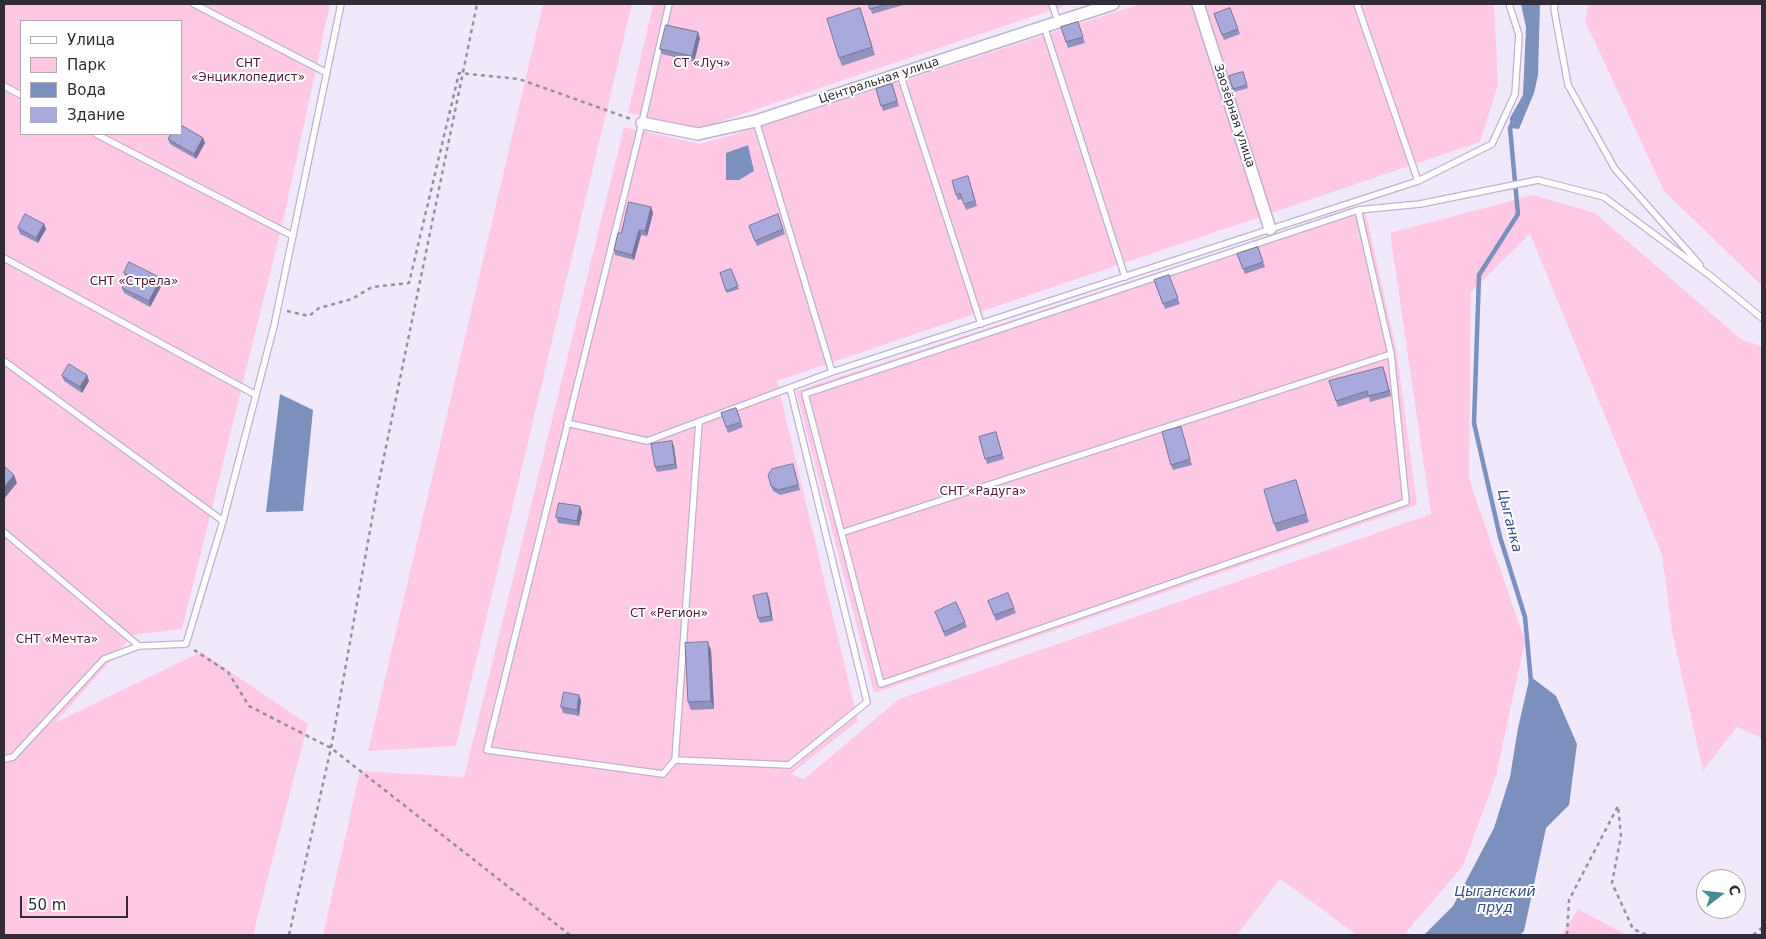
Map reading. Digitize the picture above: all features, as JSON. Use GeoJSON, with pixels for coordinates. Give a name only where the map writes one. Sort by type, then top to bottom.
{"type":"FeatureCollection","features":[{"type":"Feature","properties":{"kind":"street","name":"Центральная улица"},"geometry":{"type":"LineString","coordinates":[[642,123],[698,134],[756,121],[1113,4]]}},
{"type":"Feature","properties":{"kind":"street","name":"Заозёрная улица"},"geometry":{"type":"LineString","coordinates":[[1198,4],[1270,229]]}},
{"type":"Feature","properties":{"kind":"lane"},"geometry":{"type":"LineString","coordinates":[[194,4],[326,73]]}},
{"type":"Feature","properties":{"kind":"lane"},"geometry":{"type":"LineString","coordinates":[[4,759],[13,757],[104,659],[139,646],[186,644],[223,521],[278,308],[341,4]]}},
{"type":"Feature","properties":{"kind":"lane"},"geometry":{"type":"LineString","coordinates":[[669,4],[642,123],[487,750],[663,774],[676,760],[699,422]]}},
{"type":"Feature","properties":{"kind":"lane"},"geometry":{"type":"LineString","coordinates":[[1052,4],[1058,22]]}},
{"type":"Feature","properties":{"kind":"lane"},"geometry":{"type":"LineString","coordinates":[[1357,4],[1418,181]]}},
{"type":"Feature","properties":{"kind":"lane"},"geometry":{"type":"LineString","coordinates":[[567,423],[647,441],[832,372],[1418,181],[1492,144],[1515,94],[1519,35],[1509,4]]}},
{"type":"Feature","properties":{"kind":"lane"},"geometry":{"type":"LineString","coordinates":[[1555,4],[1554,8],[1568,85],[1615,170],[1709,275]]}},
{"type":"Feature","properties":{"kind":"lane"},"geometry":{"type":"LineString","coordinates":[[1044,26],[1125,277]]}},
{"type":"Feature","properties":{"kind":"lane"},"geometry":{"type":"LineString","coordinates":[[900,74],[981,324]]}},
{"type":"Feature","properties":{"kind":"lane"},"geometry":{"type":"LineString","coordinates":[[4,86],[20,94]]}},
{"type":"Feature","properties":{"kind":"lane"},"geometry":{"type":"LineString","coordinates":[[756,121],[832,372]]}},
{"type":"Feature","properties":{"kind":"lane"},"geometry":{"type":"LineString","coordinates":[[98,135],[292,236]]}},
{"type":"Feature","properties":{"kind":"lane"},"geometry":{"type":"LineString","coordinates":[[1358,210],[1391,354],[1406,502],[881,684],[805,394],[1358,210],[1420,204],[1538,180],[1604,197],[1709,275],[1762,318]]}},
{"type":"Feature","properties":{"kind":"lane"},"geometry":{"type":"LineString","coordinates":[[4,258],[256,395]]}},
{"type":"Feature","properties":{"kind":"lane"},"geometry":{"type":"LineString","coordinates":[[841,533],[1391,354]]}},
{"type":"Feature","properties":{"kind":"lane"},"geometry":{"type":"LineString","coordinates":[[4,361],[223,521]]}},
{"type":"Feature","properties":{"kind":"lane"},"geometry":{"type":"LineString","coordinates":[[676,760],[789,765],[867,702],[790,388]]}},
{"type":"Feature","properties":{"kind":"lane"},"geometry":{"type":"LineString","coordinates":[[4,532],[139,646]]}},
{"type":"Feature","properties":{"kind":"path"},"geometry":{"type":"LineString","coordinates":[[289,935],[331,748],[378,486],[477,4]]}},
{"type":"Feature","properties":{"kind":"path"},"geometry":{"type":"LineString","coordinates":[[278,308],[309,316],[319,308],[352,299],[372,287],[409,283],[459,73],[519,79],[642,123]]}},
{"type":"Feature","properties":{"kind":"path"},"geometry":{"type":"LineString","coordinates":[[186,644],[228,672],[248,706],[331,748],[570,935]]}},
{"type":"Feature","properties":{"kind":"path"},"geometry":{"type":"LineString","coordinates":[[1567,935],[1569,900],[1618,806],[1621,836],[1612,883],[1633,929],[1646,935]]}},
{"type":"Feature","properties":{"kind":"path"},"geometry":{"type":"LineString","coordinates":[[1753,935],[1762,928]]}},
{"type":"Feature","properties":{"kind":"green space"},"geometry":{"type":"Polygon","coordinates":[[[4,4],[330,4],[285,213],[182,629],[133,635],[56,722],[201,652],[308,724],[253,935],[4,935],[4,4]]]}},
{"type":"Feature","properties":{"kind":"green space"},"geometry":{"type":"Polygon","coordinates":[[[543,4],[632,4],[456,746],[368,751],[543,4]]]}},
{"type":"Feature","properties":{"kind":"green space","name":"СТ «Луч»"},"geometry":{"type":"Polygon","coordinates":[[[653,4],[1070,4],[698,129],[628,113],[653,4]]]}},
{"type":"Feature","properties":{"kind":"green space","name":"СТ «Регион»"},"geometry":{"type":"Polygon","coordinates":[[[1140,4],[1494,4],[1498,85],[1480,142],[777,381],[858,721],[791,774],[804,779],[899,699],[1431,514],[1390,233],[1533,195],[1595,213],[1742,340],[1762,346],[1762,738],[1737,727],[1703,771],[1672,631],[1662,555],[1530,234],[1471,292],[1469,479],[1525,641],[1496,776],[1463,866],[1404,935],[1357,935],[1280,879],[1237,935],[323,935],[360,771],[464,777],[624,127],[700,144],[767,125],[1140,4]]]}},
{"type":"Feature","properties":{"kind":"green space"},"geometry":{"type":"Polygon","coordinates":[[[1588,4],[1762,4],[1762,286],[1664,191],[1585,21],[1588,4]]]}},
{"type":"Feature","properties":{"kind":"green space","name":"СНТ «Радуга»"},"geometry":{"type":"Polygon","coordinates":[[[1364,205],[1397,353],[1417,505],[874,693],[796,391],[1364,205]]]}},
{"type":"Feature","properties":{"kind":"green space"},"geometry":{"type":"Polygon","coordinates":[[[1578,909],[1627,935],[1562,935],[1578,909]]]}},
{"type":"Feature","properties":{"kind":"water"},"geometry":{"type":"Polygon","coordinates":[[[1521,4],[1540,4],[1538,75],[1534,93],[1519,129],[1510,128],[1510,118],[1523,95],[1526,27],[1521,4]]]}},
{"type":"Feature","properties":{"kind":"water"},"geometry":{"type":"Polygon","coordinates":[[[748,145],[754,171],[739,180],[726,180],[726,153],[748,145]]]}},
{"type":"Feature","properties":{"kind":"water"},"geometry":{"type":"Polygon","coordinates":[[[280,394],[313,410],[303,511],[266,512],[280,394]]]}},
{"type":"Feature","properties":{"kind":"water","name":"Цыганский пруд"},"geometry":{"type":"Polygon","coordinates":[[[1530,676],[1556,696],[1577,744],[1569,805],[1546,828],[1524,931],[1520,935],[1424,935],[1453,906],[1494,828],[1510,777],[1518,728],[1530,676]]]}},
{"type":"Feature","properties":{"kind":"building"},"geometry":{"type":"Polygon","coordinates":[[[869,4],[888,4],[870,9],[869,4]]]}},
{"type":"Feature","properties":{"kind":"building"},"geometry":{"type":"Polygon","coordinates":[[[860,8],[872,47],[839,58],[827,19],[860,8]]]}},
{"type":"Feature","properties":{"kind":"building"},"geometry":{"type":"Polygon","coordinates":[[[1230,8],[1238,29],[1222,35],[1214,14],[1230,8]]]}},
{"type":"Feature","properties":{"kind":"building"},"geometry":{"type":"Polygon","coordinates":[[[1078,22],[1083,37],[1066,42],[1061,27],[1078,22]]]}},
{"type":"Feature","properties":{"kind":"building"},"geometry":{"type":"Polygon","coordinates":[[[666,25],[698,32],[692,56],[660,49],[666,25]]]}},
{"type":"Feature","properties":{"kind":"building"},"geometry":{"type":"Polygon","coordinates":[[[1243,72],[1247,85],[1233,89],[1229,76],[1243,72]]]}},
{"type":"Feature","properties":{"kind":"building"},"geometry":{"type":"Polygon","coordinates":[[[892,84],[897,101],[881,106],[876,89],[892,84]]]}},
{"type":"Feature","properties":{"kind":"building"},"geometry":{"type":"Polygon","coordinates":[[[182,126],[203,138],[194,154],[168,139],[170,135],[182,135],[182,126]]]}},
{"type":"Feature","properties":{"kind":"building"},"geometry":{"type":"Polygon","coordinates":[[[968,176],[975,201],[964,204],[960,193],[956,195],[952,181],[968,176]]]}},
{"type":"Feature","properties":{"kind":"building"},"geometry":{"type":"Polygon","coordinates":[[[629,202],[651,207],[645,231],[639,230],[632,255],[614,250],[618,233],[621,233],[629,202]]]}},
{"type":"Feature","properties":{"kind":"building"},"geometry":{"type":"Polygon","coordinates":[[[25,214],[44,224],[36,238],[18,228],[25,214]]]}},
{"type":"Feature","properties":{"kind":"building"},"geometry":{"type":"Polygon","coordinates":[[[778,214],[783,229],[755,241],[749,226],[778,214]]]}},
{"type":"Feature","properties":{"kind":"building"},"geometry":{"type":"Polygon","coordinates":[[[1258,247],[1263,262],[1243,269],[1237,254],[1258,247]]]}},
{"type":"Feature","properties":{"kind":"building"},"geometry":{"type":"Polygon","coordinates":[[[129,262],[161,278],[149,301],[122,288],[129,275],[124,273],[129,262]]]}},
{"type":"Feature","properties":{"kind":"building"},"geometry":{"type":"Polygon","coordinates":[[[731,269],[738,286],[726,291],[720,273],[731,269]]]}},
{"type":"Feature","properties":{"kind":"building"},"geometry":{"type":"Polygon","coordinates":[[[1169,275],[1178,298],[1163,304],[1154,280],[1169,275]]]}},
{"type":"Feature","properties":{"kind":"building"},"geometry":{"type":"Polygon","coordinates":[[[69,364],[87,375],[80,387],[62,376],[69,364]]]}},
{"type":"Feature","properties":{"kind":"building"},"geometry":{"type":"Polygon","coordinates":[[[1383,367],[1389,391],[1368,396],[1367,391],[1336,401],[1329,381],[1383,367]]]}},
{"type":"Feature","properties":{"kind":"building"},"geometry":{"type":"Polygon","coordinates":[[[736,408],[741,422],[726,427],[721,413],[736,408]]]}},
{"type":"Feature","properties":{"kind":"building"},"geometry":{"type":"Polygon","coordinates":[[[1181,427],[1190,459],[1171,465],[1162,432],[1181,427]]]}},
{"type":"Feature","properties":{"kind":"building"},"geometry":{"type":"Polygon","coordinates":[[[996,432],[1002,454],[985,459],[979,437],[996,432]]]}},
{"type":"Feature","properties":{"kind":"building"},"geometry":{"type":"Polygon","coordinates":[[[672,441],[675,464],[655,467],[651,444],[672,441]]]}},
{"type":"Feature","properties":{"kind":"building"},"geometry":{"type":"Polygon","coordinates":[[[793,464],[798,485],[778,490],[771,486],[768,475],[772,469],[793,464]]]}},
{"type":"Feature","properties":{"kind":"building"},"geometry":{"type":"Polygon","coordinates":[[[4,466],[14,475],[4,487],[4,466]]]}},
{"type":"Feature","properties":{"kind":"building"},"geometry":{"type":"Polygon","coordinates":[[[1296,480],[1306,514],[1274,524],[1264,490],[1296,480]]]}},
{"type":"Feature","properties":{"kind":"building"},"geometry":{"type":"Polygon","coordinates":[[[559,503],[580,506],[577,521],[556,517],[559,503]]]}},
{"type":"Feature","properties":{"kind":"building"},"geometry":{"type":"Polygon","coordinates":[[[767,593],[771,616],[758,618],[753,596],[767,593]]]}},
{"type":"Feature","properties":{"kind":"building"},"geometry":{"type":"Polygon","coordinates":[[[1008,593],[1014,608],[994,615],[988,601],[1008,593]]]}},
{"type":"Feature","properties":{"kind":"building"},"geometry":{"type":"Polygon","coordinates":[[[956,602],[965,622],[944,632],[935,612],[956,602]]]}},
{"type":"Feature","properties":{"kind":"building"},"geometry":{"type":"Polygon","coordinates":[[[708,642],[711,701],[688,702],[685,643],[708,642]]]}},
{"type":"Feature","properties":{"kind":"building"},"geometry":{"type":"Polygon","coordinates":[[[564,692],[579,695],[577,710],[561,707],[564,692]]]}},
{"type":"Feature","properties":{"kind":"waterway","name":"Цыганка"},"geometry":{"type":"LineString","coordinates":[[1512,124],[1510,128],[1518,214],[1479,275],[1474,423],[1500,537],[1525,617],[1531,682]]}},
{"type":"Feature","properties":{"kind":"park label","name":"СНТ «Энциклопедист»"},"geometry":{"type":"Point","coordinates":[248,71]}},
{"type":"Feature","properties":{"kind":"park label","name":"СНТ «Стрела»"},"geometry":{"type":"Point","coordinates":[134,282]}},
{"type":"Feature","properties":{"kind":"park label","name":"СНТ «Мечта»"},"geometry":{"type":"Point","coordinates":[57,640]}}]}
